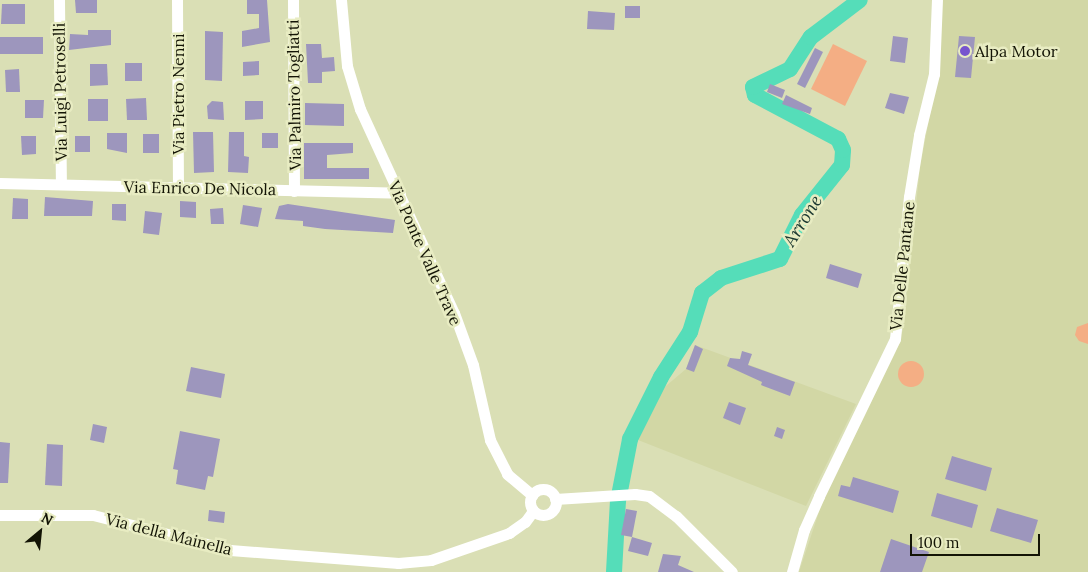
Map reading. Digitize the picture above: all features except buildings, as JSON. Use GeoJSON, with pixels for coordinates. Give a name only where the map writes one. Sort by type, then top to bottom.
{"type":"FeatureCollection","features":[{"type":"Feature","properties":{"kind":"street","name":"Via Luigi Petroselli"},"geometry":{"type":"LineString","coordinates":[[59,0],[61,184]]}},
{"type":"Feature","properties":{"kind":"street","name":"Via Pietro Nenni"},"geometry":{"type":"LineString","coordinates":[[177,0],[178,189]]}},
{"type":"Feature","properties":{"kind":"street","name":"Via Palmiro Togliatti"},"geometry":{"type":"LineString","coordinates":[[293,0],[294,191]]}},
{"type":"Feature","properties":{"kind":"street","name":"Via Ponte Valle Trave"},"geometry":{"type":"LineString","coordinates":[[341,0],[347,66],[360,109],[400,193],[470,356],[490,440],[507,474],[532,496]]}},
{"type":"Feature","properties":{"kind":"street","name":"Via Delle Pantane"},"geometry":{"type":"LineString","coordinates":[[792,572],[819,496],[895,339],[909,197],[919,135],[934,74],[937,0]]}},
{"type":"Feature","properties":{"kind":"street","name":"Via Enrico De Nicola"},"geometry":{"type":"LineString","coordinates":[[0,183],[178,189],[400,193]]}},
{"type":"Feature","properties":{"kind":"street"},"geometry":{"type":"LineString","coordinates":[[555,499],[554,508],[548,514],[540,515],[533,511],[530,503],[532,496],[538,490],[546,490],[555,499],[631,494],[649,496],[662,504],[732,572]]}},
{"type":"Feature","properties":{"kind":"street","name":"Via della Mainella"},"geometry":{"type":"LineString","coordinates":[[0,515],[93,515],[230,550],[398,563],[431,560],[509,533],[525,522],[533,511]]}},
{"type":"Feature","properties":{"kind":"shaded area"},"geometry":{"type":"Polygon","coordinates":[[[942,0],[1088,0],[1088,572],[799,572],[823,500],[903,330],[920,167],[938,72],[942,0]]]}},
{"type":"Feature","properties":{"kind":"shaded area"},"geometry":{"type":"Polygon","coordinates":[[[833,44],[867,61],[845,106],[811,89],[833,44]]]}},
{"type":"Feature","properties":{"kind":"shaded area"},"geometry":{"type":"Polygon","coordinates":[[[1088,323],[1088,344],[1079,341],[1075,335],[1077,327],[1088,323]]]}},
{"type":"Feature","properties":{"kind":"shaded area"},"geometry":{"type":"Polygon","coordinates":[[[695,345],[856,404],[806,506],[638,440],[637,436],[652,403],[660,391],[686,369],[695,345]]]}},
{"type":"Feature","properties":{"kind":"shaded area"},"geometry":{"type":"Polygon","coordinates":[[[911,361],[920,365],[924,374],[920,383],[911,387],[902,383],[898,374],[902,365],[911,361]]]}},
{"type":"Feature","properties":{"kind":"waterway","name":"Arrone"},"geometry":{"type":"LineString","coordinates":[[614,572],[618,501],[630,439],[661,377],[690,332],[702,293],[721,278],[780,259],[802,215],[842,165],[843,150],[838,139],[755,95],[753,87],[790,69],[811,37],[860,0]]}},
{"type":"Feature","properties":{"kind":"place","name":"Alpa Motor"},"geometry":{"type":"Point","coordinates":[965,51]}}]}
